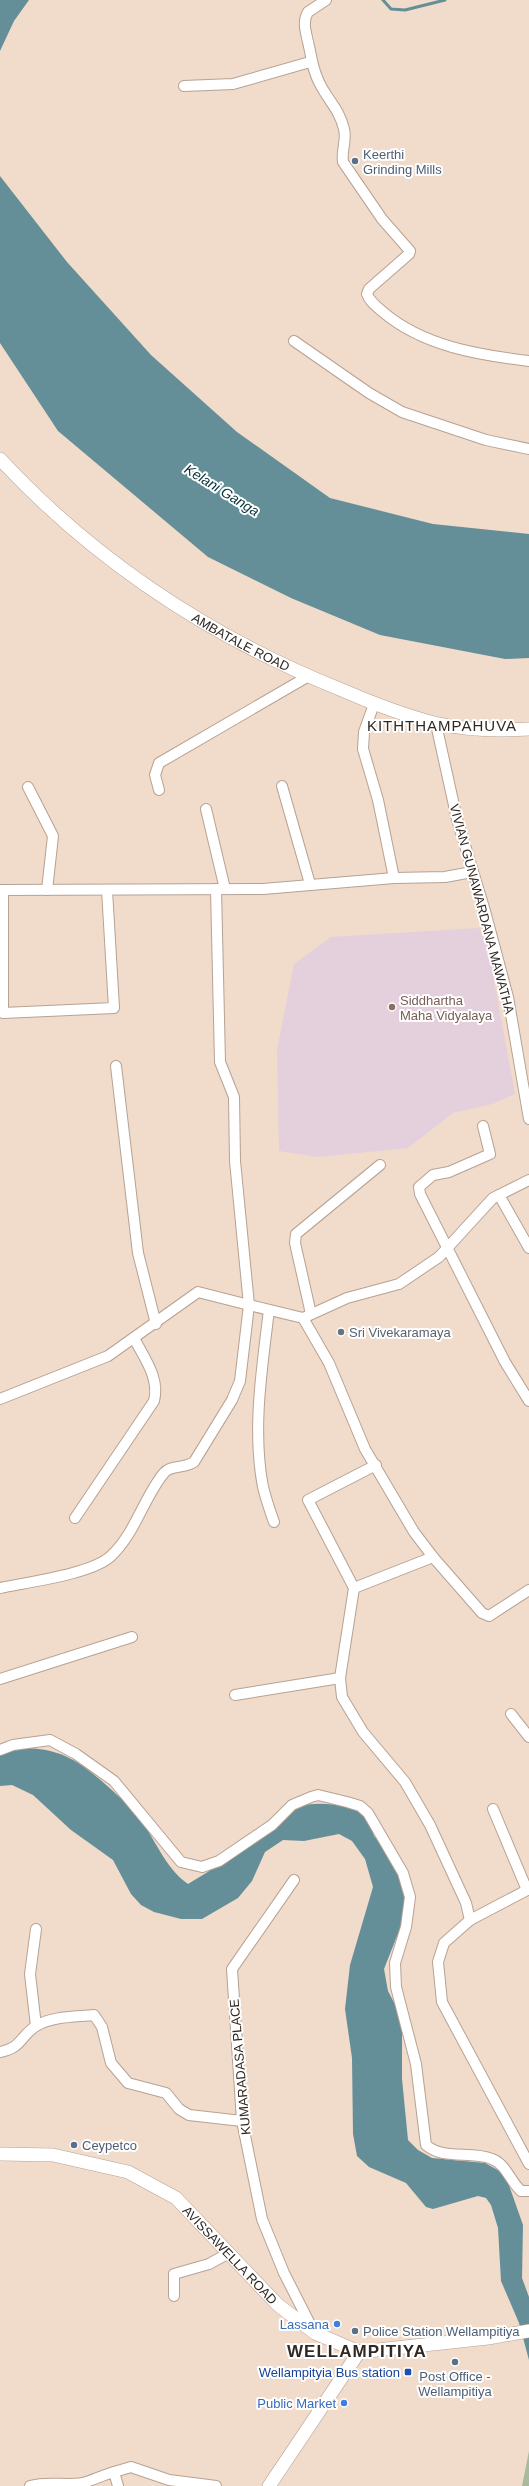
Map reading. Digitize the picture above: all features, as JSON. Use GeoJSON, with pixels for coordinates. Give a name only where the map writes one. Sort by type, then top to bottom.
{"type":"FeatureCollection","features":[{"type":"Feature","properties":{"kind":"main road","name":"AMBATALE ROAD"},"geometry":{"type":"LineString","coordinates":[[0,458],[33,494],[58,517],[153,592],[181,610],[307,677],[374,704],[436,724],[498,730],[529,730]]}},
{"type":"Feature","properties":{"kind":"main road","name":"AVISSAWELLA ROAD"},"geometry":{"type":"LineString","coordinates":[[0,2154],[53,2155],[128,2172],[176,2198],[278,2306],[314,2333],[359,2352],[488,2338],[529,2331]]}},
{"type":"Feature","properties":{"kind":"main road"},"geometry":{"type":"LineString","coordinates":[[269,2486],[359,2352]]}},
{"type":"Feature","properties":{"kind":"street"},"geometry":{"type":"LineString","coordinates":[[326,0],[313,7],[305,18],[310,62],[320,86],[338,110],[344,128],[346,138],[342,154],[343,162],[382,219],[410,251],[409,254],[369,289],[367,294],[369,300],[392,319],[420,336],[490,357],[529,361]]}},
{"type":"Feature","properties":{"kind":"street"},"geometry":{"type":"LineString","coordinates":[[184,86],[233,84],[310,62]]}},
{"type":"Feature","properties":{"kind":"street"},"geometry":{"type":"LineString","coordinates":[[294,342],[369,393],[402,412],[486,440],[529,449]]}},
{"type":"Feature","properties":{"kind":"street"},"geometry":{"type":"LineString","coordinates":[[159,790],[155,775],[159,763],[307,677]]}},
{"type":"Feature","properties":{"kind":"street"},"geometry":{"type":"LineString","coordinates":[[374,704],[364,732],[363,749],[378,800],[394,878]]}},
{"type":"Feature","properties":{"kind":"street","name":"VIVIAN GUNAWARDANA MAWATHA"},"geometry":{"type":"LineString","coordinates":[[436,724],[472,872],[485,911],[508,997],[528,1099],[529,1119]]}},
{"type":"Feature","properties":{"kind":"street"},"geometry":{"type":"LineString","coordinates":[[282,786],[310,884]]}},
{"type":"Feature","properties":{"kind":"street"},"geometry":{"type":"LineString","coordinates":[[28,787],[53,836],[47,890]]}},
{"type":"Feature","properties":{"kind":"street"},"geometry":{"type":"LineString","coordinates":[[0,1588],[89,1568],[111,1556],[135,1524],[164,1472],[173,1467],[185,1468],[194,1462],[232,1400],[240,1381],[249,1305],[235,1161],[234,1097],[220,1062],[220,889],[206,809]]}},
{"type":"Feature","properties":{"kind":"street"},"geometry":{"type":"LineString","coordinates":[[107,890],[114,1008],[2,1013],[2,890],[220,889],[394,878],[445,877],[472,872]]}},
{"type":"Feature","properties":{"kind":"street"},"geometry":{"type":"LineString","coordinates":[[116,1066],[138,1253],[156,1324]]}},
{"type":"Feature","properties":{"kind":"street"},"geometry":{"type":"LineString","coordinates":[[484,1126],[490,1154],[449,1172],[433,1175],[419,1187],[420,1194],[506,1362],[529,1401]]}},
{"type":"Feature","properties":{"kind":"street"},"geometry":{"type":"LineString","coordinates":[[380,1165],[296,1234],[295,1243],[307,1316],[329,1363],[364,1449],[376,1465],[414,1532],[433,1557],[482,1613],[489,1616],[529,1590]]}},
{"type":"Feature","properties":{"kind":"street"},"geometry":{"type":"LineString","coordinates":[[0,1399],[108,1356],[156,1324],[198,1292],[269,1310],[307,1316],[347,1298],[399,1284],[447,1249],[493,1198],[529,1180]]}},
{"type":"Feature","properties":{"kind":"street"},"geometry":{"type":"LineString","coordinates":[[499,1195],[529,1248]]}},
{"type":"Feature","properties":{"kind":"street"},"geometry":{"type":"LineString","coordinates":[[269,1310],[262,1368],[259,1448],[264,1488],[274,1522]]}},
{"type":"Feature","properties":{"kind":"street"},"geometry":{"type":"LineString","coordinates":[[74,1518],[154,1400],[157,1391],[155,1378],[134,1338]]}},
{"type":"Feature","properties":{"kind":"street"},"geometry":{"type":"LineString","coordinates":[[376,1465],[308,1500],[354,1588],[340,1678],[342,1697],[360,1726],[405,1782],[430,1825],[466,1902],[470,1920]]}},
{"type":"Feature","properties":{"kind":"street"},"geometry":{"type":"LineString","coordinates":[[354,1588],[433,1557]]}},
{"type":"Feature","properties":{"kind":"street"},"geometry":{"type":"LineString","coordinates":[[0,1679],[132,1637]]}},
{"type":"Feature","properties":{"kind":"street"},"geometry":{"type":"LineString","coordinates":[[235,1695],[340,1678]]}},
{"type":"Feature","properties":{"kind":"street"},"geometry":{"type":"LineString","coordinates":[[511,1714],[529,1737]]}},
{"type":"Feature","properties":{"kind":"street"},"geometry":{"type":"LineString","coordinates":[[0,1750],[13,1745],[50,1740],[76,1754],[114,1781],[181,1862],[196,1867],[219,1861],[272,1825],[292,1805],[310,1797],[318,1795],[360,1806],[368,1813],[403,1873],[410,1897],[406,1927],[395,1963],[396,1987],[416,2064],[426,2145],[433,2151],[443,2154],[493,2159],[505,2169],[521,2191],[529,2191]]}},
{"type":"Feature","properties":{"kind":"street"},"geometry":{"type":"LineString","coordinates":[[493,1809],[528,1889],[470,1920],[444,1943],[438,1962],[442,2002],[529,2164]]}},
{"type":"Feature","properties":{"kind":"street","name":"KUMARADASA PLACE"},"geometry":{"type":"LineString","coordinates":[[294,1880],[232,1970],[242,2121],[262,2219],[284,2273],[314,2333]]}},
{"type":"Feature","properties":{"kind":"street"},"geometry":{"type":"LineString","coordinates":[[36,1929],[30,1974],[36,2026]]}},
{"type":"Feature","properties":{"kind":"street"},"geometry":{"type":"LineString","coordinates":[[0,2052],[13,2050],[36,2026],[49,2020],[94,2015],[102,2027],[111,2063],[128,2083],[166,2093],[179,2109],[189,2114],[242,2121]]}},
{"type":"Feature","properties":{"kind":"street"},"geometry":{"type":"LineString","coordinates":[[174,2296],[174,2274],[210,2264],[229,2253]]}},
{"type":"Feature","properties":{"kind":"street"},"geometry":{"type":"LineString","coordinates":[[30,2486],[43,2482],[56,2485],[84,2483],[131,2467],[169,2480],[216,2486]]}},
{"type":"Feature","properties":{"kind":"street"},"geometry":{"type":"LineString","coordinates":[[114,2472],[118,2486]]}},
{"type":"Feature","properties":{"kind":"shaded area","name":"Siddhartha Maha Vidyalaya"},"geometry":{"type":"Polygon","coordinates":[[[479,928],[487,942],[515,1094],[492,1104],[453,1113],[408,1148],[317,1157],[279,1151],[277,1050],[294,964],[331,937],[479,928]]]}},
{"type":"Feature","properties":{"kind":"green space"},"geometry":{"type":"Polygon","coordinates":[[[529,2451],[529,2486],[522,2486],[529,2451]]]}},
{"type":"Feature","properties":{"kind":"water"},"geometry":{"type":"Polygon","coordinates":[[[0,0],[29,0],[14,21],[0,51],[0,0]]]}},
{"type":"Feature","properties":{"kind":"water","name":"Kelani Ganga"},"geometry":{"type":"Polygon","coordinates":[[[0,176],[67,262],[151,355],[237,432],[330,498],[433,524],[529,534],[529,658],[505,659],[380,635],[291,598],[208,557],[58,431],[0,343],[0,176]]]}},
{"type":"Feature","properties":{"kind":"water"},"geometry":{"type":"Polygon","coordinates":[[[18,1748],[34,1748],[60,1754],[71,1759],[92,1773],[136,1812],[173,1870],[188,1884],[222,1862],[272,1818],[295,1807],[331,1804],[343,1806],[367,1815],[374,1836],[394,1859],[406,1897],[401,1926],[384,1969],[388,1991],[402,2018],[402,2079],[408,2140],[418,2150],[432,2158],[485,2163],[505,2174],[523,2225],[522,2278],[529,2297],[529,2360],[519,2323],[501,2281],[498,2228],[491,2205],[486,2198],[478,2196],[433,2209],[426,2207],[406,2183],[369,2167],[357,2156],[353,2134],[352,2058],[345,2009],[350,1965],[373,1887],[365,1859],[352,1841],[339,1834],[304,1841],[283,1840],[265,1852],[252,1881],[238,1898],[202,1919],[181,1919],[154,1912],[141,1905],[131,1894],[113,1860],[71,1830],[33,1795],[12,1785],[0,1786],[0,1754],[18,1748]]]}},
{"type":"Feature","properties":{"kind":"waterway"},"geometry":{"type":"LineString","coordinates":[[383,0],[391,9],[405,10],[445,0]]}},
{"type":"Feature","properties":{"kind":"place","name":"Keerthi Grinding Mills"},"geometry":{"type":"Point","coordinates":[355,161]}},
{"type":"Feature","properties":{"kind":"place","name":"Siddhartha Maha Vidyalaya"},"geometry":{"type":"Point","coordinates":[392,1007]}},
{"type":"Feature","properties":{"kind":"place","name":"Sri Vivekaramaya"},"geometry":{"type":"Point","coordinates":[341,1332]}},
{"type":"Feature","properties":{"kind":"place","name":"Ceypetco"},"geometry":{"type":"Point","coordinates":[74,2145]}},
{"type":"Feature","properties":{"kind":"place","name":"Lassana"},"geometry":{"type":"Point","coordinates":[337,2324]}},
{"type":"Feature","properties":{"kind":"place","name":"Police Station Wellampitiya"},"geometry":{"type":"Point","coordinates":[355,2331]}},
{"type":"Feature","properties":{"kind":"place","name":"Post Office - Wellampitiya"},"geometry":{"type":"Point","coordinates":[455,2362]}},
{"type":"Feature","properties":{"kind":"place","name":"Wellampityia Bus station"},"geometry":{"type":"Point","coordinates":[408,2372]}},
{"type":"Feature","properties":{"kind":"place","name":"Public Market"},"geometry":{"type":"Point","coordinates":[344,2403]}},
{"type":"Feature","properties":{"kind":"district","name":"KITHTHAMPAHUVA"},"geometry":{"type":"Point","coordinates":[442,725]}},
{"type":"Feature","properties":{"kind":"district","name":"WELLAMPITIYA"},"geometry":{"type":"Point","coordinates":[357,2351]}}]}
